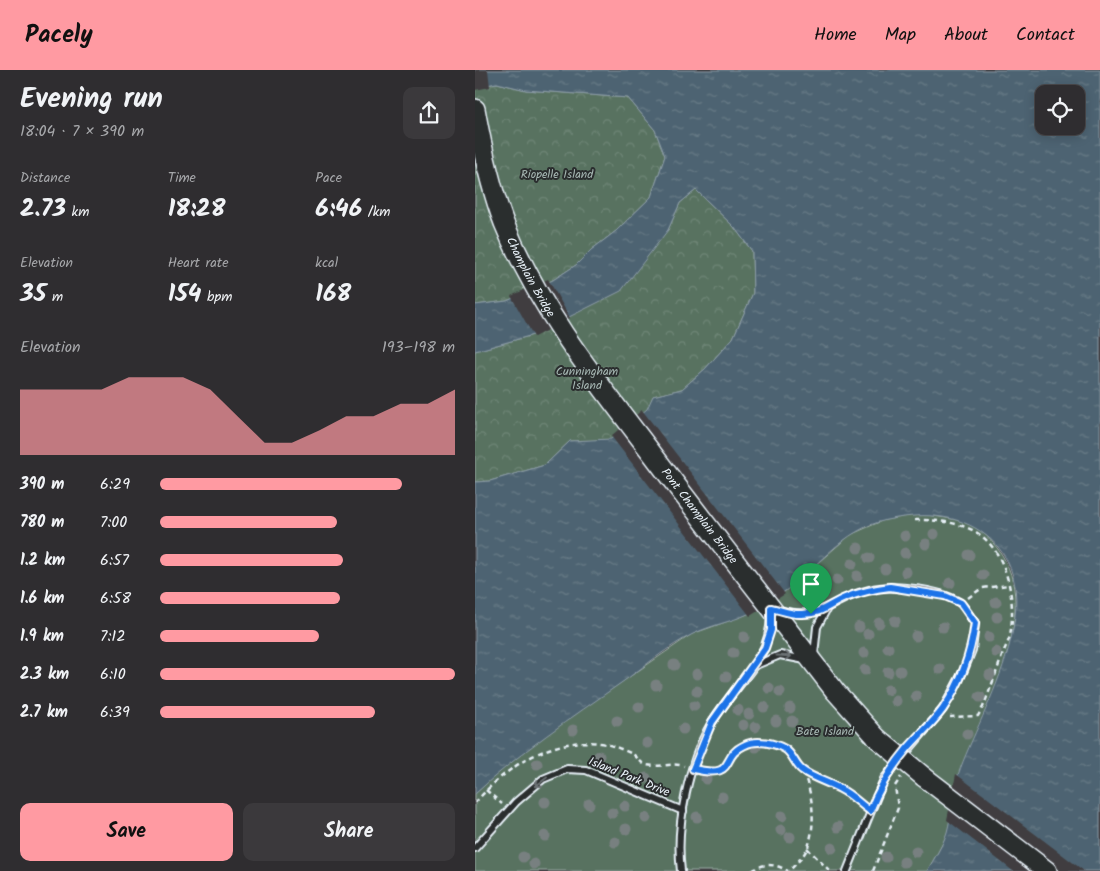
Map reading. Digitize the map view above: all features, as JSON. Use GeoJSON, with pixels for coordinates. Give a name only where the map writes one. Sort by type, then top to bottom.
{"type":"FeatureCollection","features":[{"type":"Feature","properties":{"kind":"main road","name":"Champlain Bridge"},"geometry":{"type":"LineString","coordinates":[[475,109],[487,168],[495,196],[504,222],[534,287],[557,326],[629,424]]}},
{"type":"Feature","properties":{"kind":"main road","name":"Pont Champlain Bridge"},"geometry":{"type":"LineString","coordinates":[[629,424],[771,608]]}},
{"type":"Feature","properties":{"kind":"main road"},"geometry":{"type":"LineString","coordinates":[[771,608],[835,691],[877,738],[943,792],[1047,871]]}},
{"type":"Feature","properties":{"kind":"lane"},"geometry":{"type":"LineString","coordinates":[[771,608],[795,614],[826,610],[843,599],[869,590],[890,587],[945,596],[961,603],[975,623],[972,650],[964,670],[943,709],[907,748],[884,779],[870,811],[858,848],[847,871]]}},
{"type":"Feature","properties":{"kind":"lane","name":"Island Park Drive"},"geometry":{"type":"LineString","coordinates":[[681,871],[680,840],[683,811],[693,769],[712,722],[755,666],[769,640],[771,608]]}},
{"type":"Feature","properties":{"kind":"lane"},"geometry":{"type":"LineString","coordinates":[[814,663],[814,640],[817,628],[826,610]]}},
{"type":"Feature","properties":{"kind":"lane","name":"Island Park Drive"},"geometry":{"type":"LineString","coordinates":[[755,666],[780,655],[814,663]]}},
{"type":"Feature","properties":{"kind":"lane","name":"Island Park Drive"},"geometry":{"type":"LineString","coordinates":[[475,848],[509,810],[543,779],[561,771],[586,770],[683,811]]}},
{"type":"Feature","properties":{"kind":"path"},"geometry":{"type":"LineString","coordinates":[[961,603],[982,588],[1009,586]]}},
{"type":"Feature","properties":{"kind":"path"},"geometry":{"type":"LineString","coordinates":[[475,804],[486,790],[509,771],[548,748],[586,742],[607,744],[634,755],[643,764],[658,767],[681,764],[711,773],[719,772],[725,768],[736,751],[745,744],[761,741],[785,750],[808,782],[811,803],[811,833],[807,848],[789,871],[776,865],[760,865],[752,871]]}},
{"type":"Feature","properties":{"kind":"path"},"geometry":{"type":"LineString","coordinates":[[801,770],[841,789],[870,811]]}},
{"type":"Feature","properties":{"kind":"path"},"geometry":{"type":"LineString","coordinates":[[486,790],[509,810]]}},
{"type":"Feature","properties":{"kind":"path"},"geometry":{"type":"LineString","coordinates":[[807,848],[830,871]]}},
{"type":"Feature","properties":{"kind":"green space","name":"Riopelle Island"},"geometry":{"type":"Polygon","coordinates":[[[497,83],[526,90],[628,98],[655,130],[665,156],[651,197],[616,231],[591,250],[576,265],[553,280],[507,301],[475,305],[475,87],[497,83]]]}},
{"type":"Feature","properties":{"kind":"green space","name":"Cunningham Island"},"geometry":{"type":"Polygon","coordinates":[[[696,190],[734,227],[752,251],[753,293],[733,338],[705,369],[682,389],[653,396],[648,409],[611,440],[570,441],[545,465],[490,481],[475,482],[475,351],[533,335],[572,314],[668,230],[680,203],[696,190]]]}},
{"type":"Feature","properties":{"kind":"green space","name":"Bate Island"},"geometry":{"type":"Polygon","coordinates":[[[922,514],[967,523],[976,527],[992,541],[1011,574],[1015,602],[1013,631],[1005,661],[994,692],[956,781],[947,834],[927,871],[475,871],[475,794],[499,771],[562,723],[692,634],[748,614],[783,593],[850,535],[884,520],[922,514]]]}},
{"type":"Feature","properties":{"kind":"water"},"geometry":{"type":"Polygon","coordinates":[[[475,70],[1100,70],[1100,871],[927,871],[941,847],[947,832],[958,775],[997,683],[1008,648],[1015,615],[1014,583],[1004,555],[980,531],[970,525],[935,516],[911,516],[887,520],[857,532],[843,541],[794,584],[769,602],[741,617],[693,634],[665,651],[565,722],[475,794],[475,482],[490,481],[545,465],[570,441],[611,439],[647,409],[653,396],[682,389],[705,369],[733,338],[753,293],[752,251],[734,227],[696,190],[680,203],[668,230],[621,291],[533,335],[475,351],[475,305],[507,301],[553,280],[576,265],[591,250],[616,231],[651,197],[665,156],[655,130],[628,98],[526,90],[497,83],[475,87],[475,70]]]}},
{"type":"Feature","properties":{"kind":"pier"},"geometry":{"type":"Polygon","coordinates":[[[475,70],[488,70],[490,87],[475,90],[475,70]]]}},
{"type":"Feature","properties":{"kind":"pier"},"geometry":{"type":"Polygon","coordinates":[[[548,279],[570,318],[534,337],[511,296],[548,279]]]}},
{"type":"Feature","properties":{"kind":"pier"},"geometry":{"type":"Polygon","coordinates":[[[642,410],[785,594],[750,616],[611,436],[642,410]]]}},
{"type":"Feature","properties":{"kind":"pier"},"geometry":{"type":"Polygon","coordinates":[[[956,774],[1084,871],[1013,871],[947,820],[956,774]]]}},
{"type":"Feature","properties":{"kind":"route"},"geometry":{"type":"LineString","coordinates":[[890,587],[919,590],[945,596],[961,603],[975,623],[972,650],[964,670],[943,709],[894,765],[884,779],[870,811],[841,789],[801,770],[795,760],[785,750],[761,741],[745,744],[736,751],[725,768],[719,772],[711,773],[693,769],[712,722],[737,686],[755,666],[769,640],[771,608],[795,614],[811,614],[826,610],[843,599],[869,590],[890,587]]}}]}
